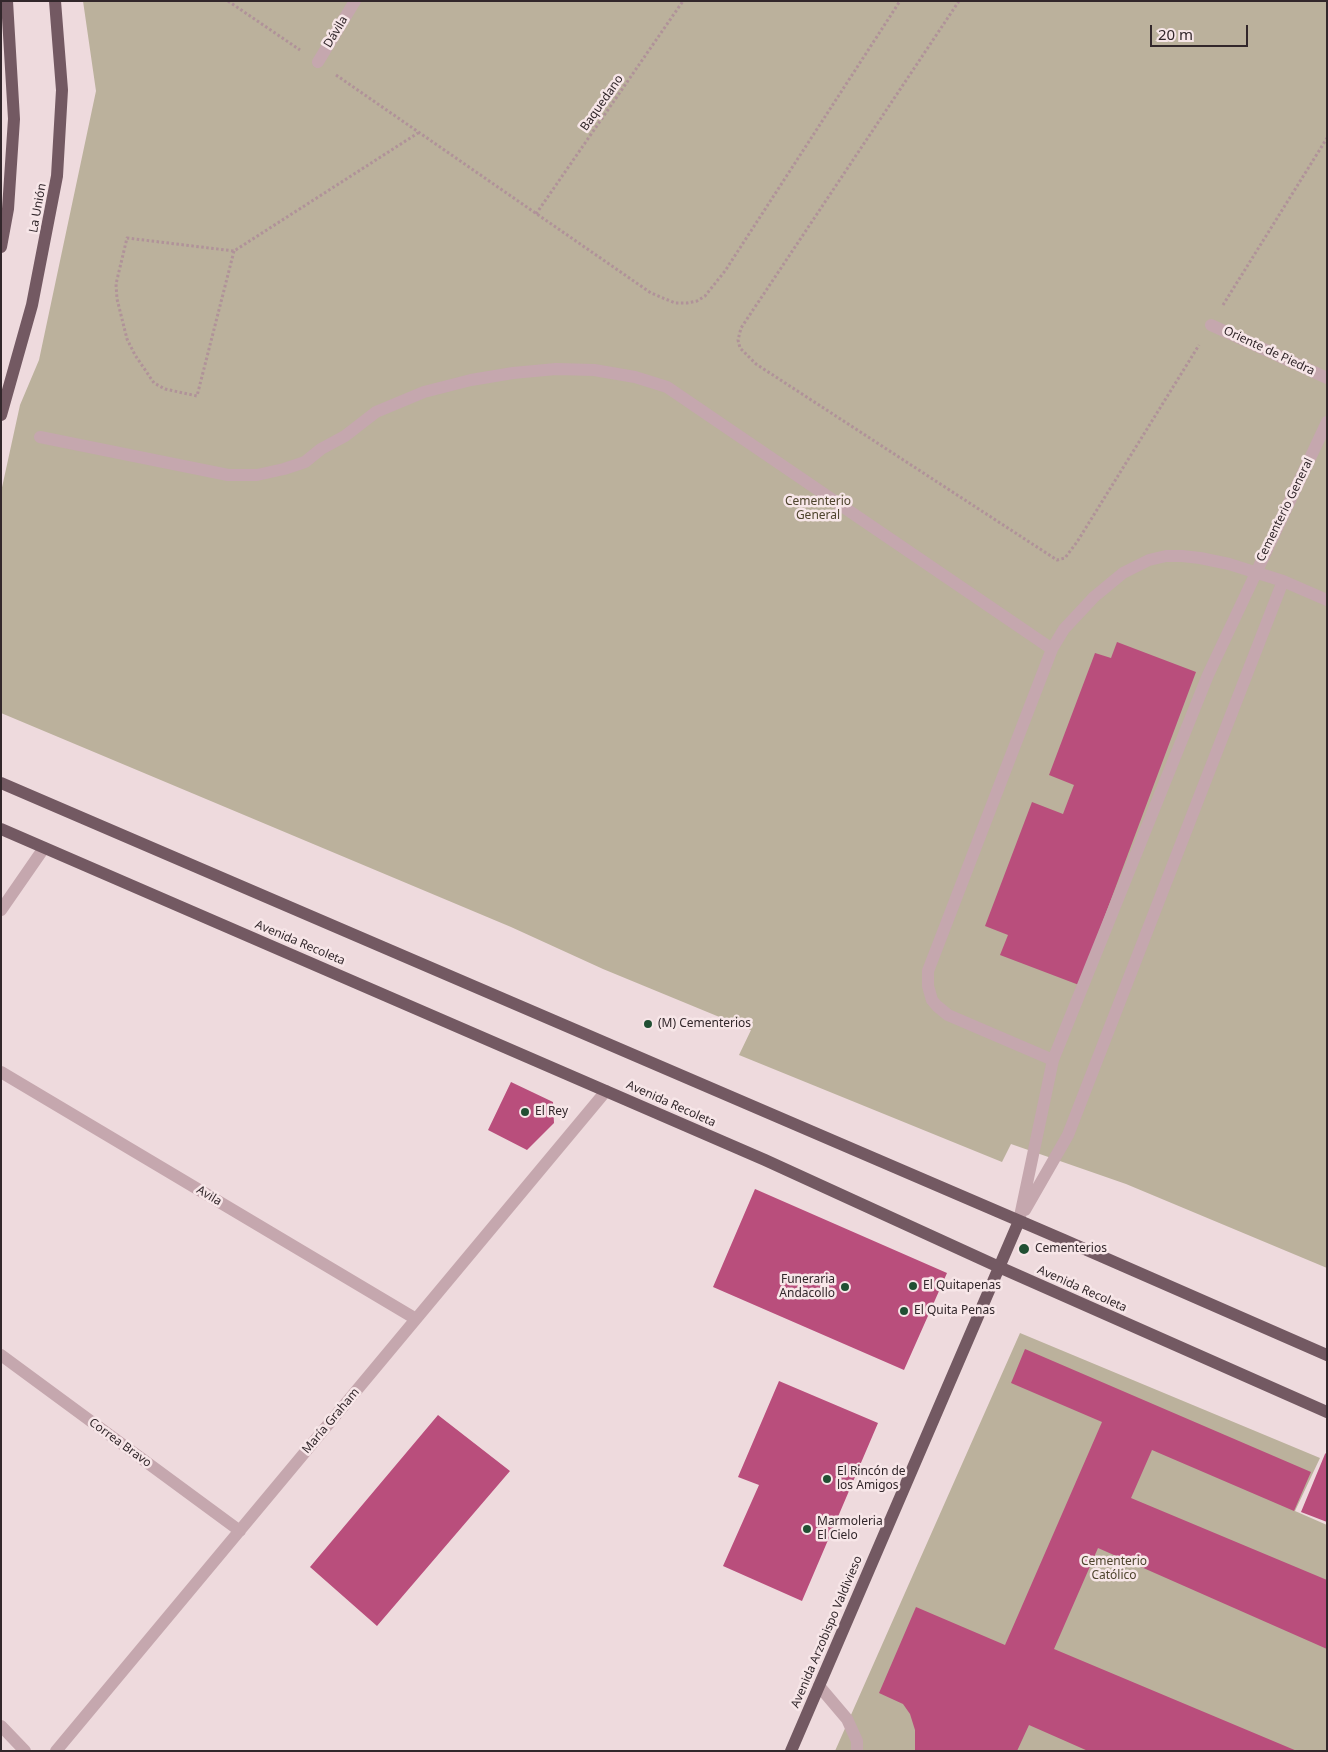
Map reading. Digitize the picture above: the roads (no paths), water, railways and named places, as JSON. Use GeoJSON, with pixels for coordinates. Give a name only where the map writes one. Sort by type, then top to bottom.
{"type":"FeatureCollection","features":[{"type":"Feature","properties":{"kind":"main road"},"geometry":{"type":"LineString","coordinates":[[1,247],[8,209],[14,119],[7,1]]}},
{"type":"Feature","properties":{"kind":"main road","name":"La Unión"},"geometry":{"type":"LineString","coordinates":[[1,415],[32,305],[57,176],[62,90],[55,1]]}},
{"type":"Feature","properties":{"kind":"main road"},"geometry":{"type":"LineString","coordinates":[[1,783],[1327,1355]]}},
{"type":"Feature","properties":{"kind":"main road","name":"Avenida Recoleta"},"geometry":{"type":"LineString","coordinates":[[1,829],[606,1091],[1327,1412]]}},
{"type":"Feature","properties":{"kind":"main road","name":"Avenida Arzobispo Valdivieso"},"geometry":{"type":"LineString","coordinates":[[791,1751],[1019,1221]]}},
{"type":"Feature","properties":{"kind":"street","name":"Dávila"},"geometry":{"type":"LineString","coordinates":[[318,62],[355,1]]}},
{"type":"Feature","properties":{"kind":"street","name":"Oriente de Piedra"},"geometry":{"type":"LineString","coordinates":[[1211,324],[1327,378]]}},
{"type":"Feature","properties":{"kind":"street"},"geometry":{"type":"LineString","coordinates":[[40,437],[228,475],[257,476],[305,462],[345,436],[376,412],[424,392],[471,380],[513,373],[556,369],[594,370],[635,377],[667,387],[1052,649]]}},
{"type":"Feature","properties":{"kind":"street","name":"Cementerio General"},"geometry":{"type":"LineString","coordinates":[[1019,1221],[1053,1060],[1208,675],[1327,422]]}},
{"type":"Feature","properties":{"kind":"street"},"geometry":{"type":"LineString","coordinates":[[1314,449],[1327,454]]}},
{"type":"Feature","properties":{"kind":"street"},"geometry":{"type":"LineString","coordinates":[[1053,1060],[948,1015],[932,1000],[928,986],[928,971],[1052,649],[1064,629],[1094,597],[1123,573],[1149,560],[1182,556],[1200,558],[1255,572],[1327,600]]}},
{"type":"Feature","properties":{"kind":"street"},"geometry":{"type":"LineString","coordinates":[[1019,1221],[1068,1135],[1282,581]]}},
{"type":"Feature","properties":{"kind":"street"},"geometry":{"type":"LineString","coordinates":[[1,910],[44,848]]}},
{"type":"Feature","properties":{"kind":"street","name":"Avila"},"geometry":{"type":"LineString","coordinates":[[1,1072],[416,1319]]}},
{"type":"Feature","properties":{"kind":"street","name":"María Graham"},"geometry":{"type":"LineString","coordinates":[[56,1751],[606,1091]]}},
{"type":"Feature","properties":{"kind":"street","name":"Correa Bravo"},"geometry":{"type":"LineString","coordinates":[[1,1355],[240,1531]]}},
{"type":"Feature","properties":{"kind":"street"},"geometry":{"type":"LineString","coordinates":[[819,1686],[847,1719],[857,1741],[857,1751]]}},
{"type":"Feature","properties":{"kind":"street"},"geometry":{"type":"LineString","coordinates":[[1,1726],[25,1751]]}},
{"type":"Feature","properties":{"kind":"place","name":"(M) Cementerios"},"geometry":{"type":"Point","coordinates":[648,1024]}},
{"type":"Feature","properties":{"kind":"place","name":"El Rey"},"geometry":{"type":"Point","coordinates":[525,1112]}},
{"type":"Feature","properties":{"kind":"place","name":"Cementerios"},"geometry":{"type":"Point","coordinates":[1024,1249]}},
{"type":"Feature","properties":{"kind":"place","name":"El Quitapenas"},"geometry":{"type":"Point","coordinates":[913,1286]}},
{"type":"Feature","properties":{"kind":"place","name":"Funeraria Andacollo"},"geometry":{"type":"Point","coordinates":[845,1287]}},
{"type":"Feature","properties":{"kind":"place","name":"El Quita Penas"},"geometry":{"type":"Point","coordinates":[904,1311]}},
{"type":"Feature","properties":{"kind":"place","name":"El Rincón de los Amigos"},"geometry":{"type":"Point","coordinates":[827,1479]}},
{"type":"Feature","properties":{"kind":"place","name":"Marmoleria El Cielo"},"geometry":{"type":"Point","coordinates":[807,1529]}},
{"type":"Feature","properties":{"kind":"park label","name":"Cementerio Católico"},"geometry":{"type":"Point","coordinates":[1114,1569]}}]}
